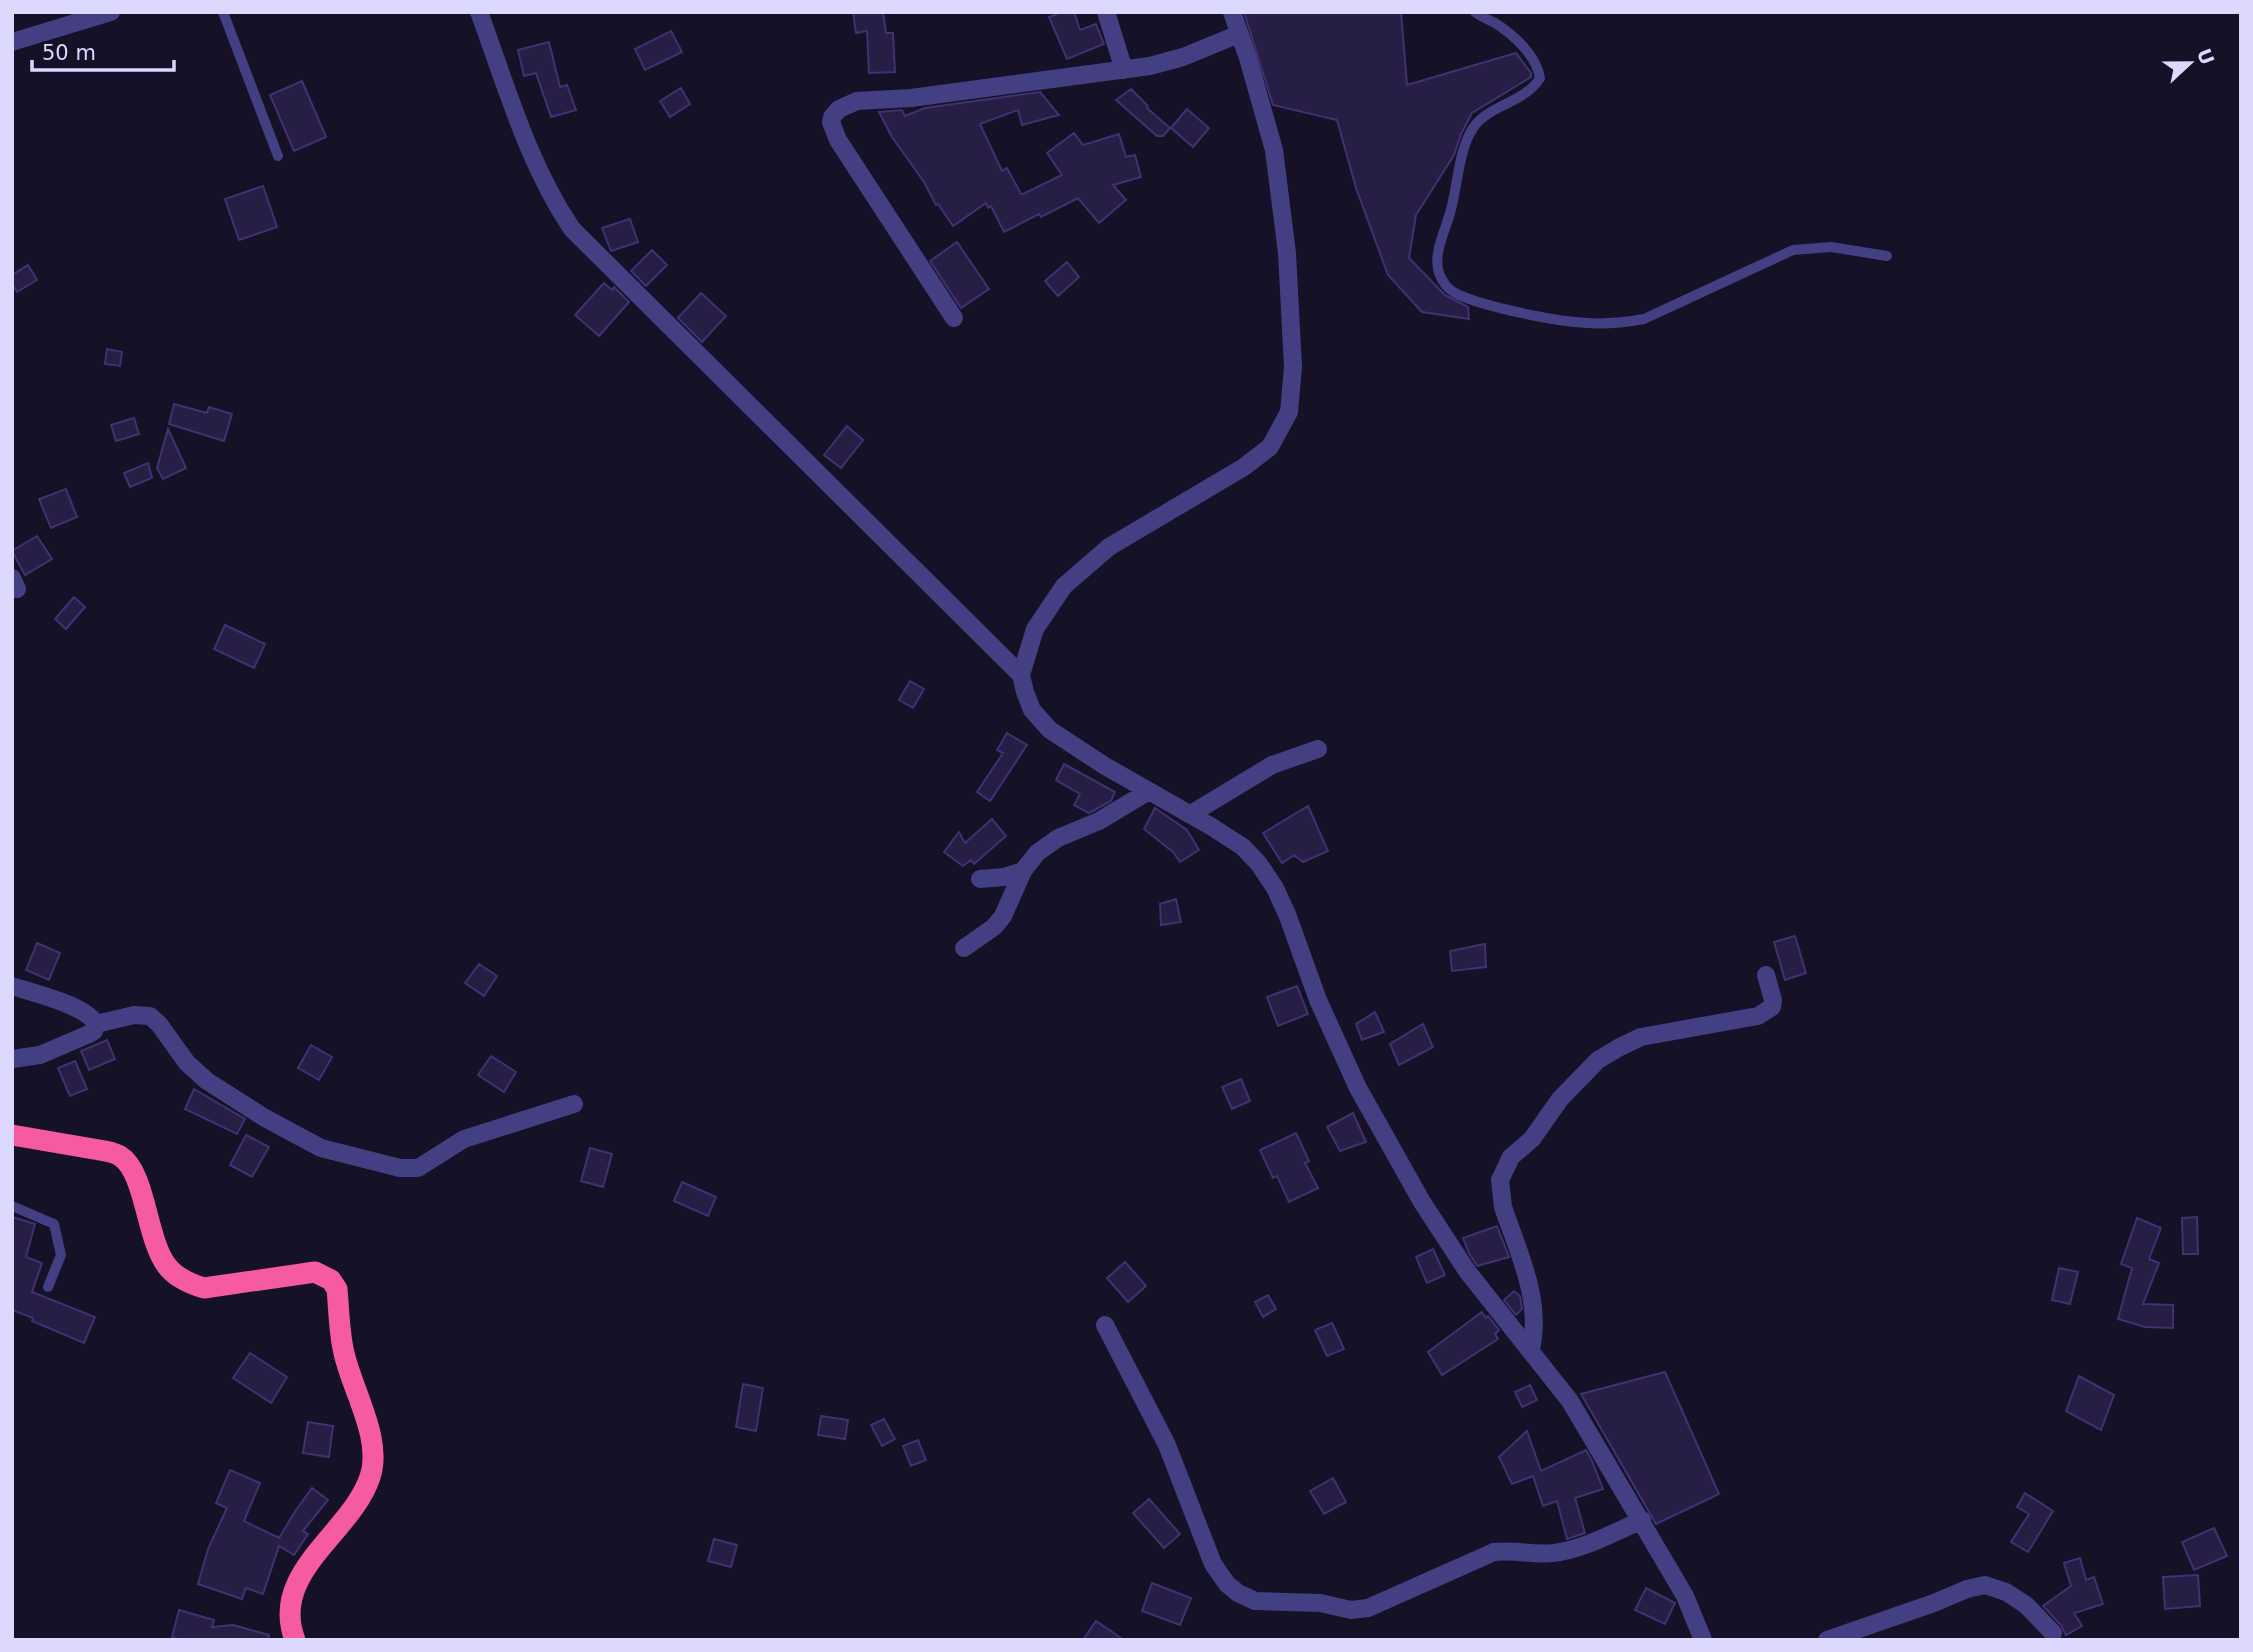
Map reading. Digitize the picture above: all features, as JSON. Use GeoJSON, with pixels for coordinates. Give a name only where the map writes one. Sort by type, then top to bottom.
{"type":"FeatureCollection","features":[{"type":"Feature","properties":{"kind":"highway"},"geometry":{"type":"LineString","coordinates":[[12,1135],[105,1150],[127,1161],[138,1184],[157,1250],[168,1268],[192,1284],[204,1288],[315,1272],[331,1280],[337,1289],[344,1353],[367,1422],[372,1468],[363,1493],[297,1581],[290,1603],[295,1640]]}},
{"type":"Feature","properties":{"kind":"street"},"geometry":{"type":"LineString","coordinates":[[12,42],[111,12]]}},
{"type":"Feature","properties":{"kind":"street"},"geometry":{"type":"LineString","coordinates":[[478,12],[541,175],[572,229],[1021,675],[1032,710],[1050,730],[1243,847],[1259,864],[1275,888],[1318,1000],[1358,1088],[1422,1202],[1467,1271],[1570,1401],[1685,1596],[1703,1640]]}},
{"type":"Feature","properties":{"kind":"street"},"geometry":{"type":"LineString","coordinates":[[1106,12],[1124,70]]}},
{"type":"Feature","properties":{"kind":"street"},"geometry":{"type":"LineString","coordinates":[[1021,675],[1035,629],[1064,586],[1109,547],[1244,467],[1270,447],[1289,412],[1293,367],[1287,253],[1274,150],[1232,12]]}},
{"type":"Feature","properties":{"kind":"street"},"geometry":{"type":"LineString","coordinates":[[954,318],[838,140],[832,117],[842,107],[857,101],[911,98],[1124,70],[1167,62],[1239,34]]}},
{"type":"Feature","properties":{"kind":"street"},"geometry":{"type":"LineString","coordinates":[[1191,814],[1272,765],[1318,749]]}},
{"type":"Feature","properties":{"kind":"street"},"geometry":{"type":"LineString","coordinates":[[964,948],[994,927],[1003,916],[1023,871],[1047,845],[1099,821],[1149,791]]}},
{"type":"Feature","properties":{"kind":"street"},"geometry":{"type":"LineString","coordinates":[[980,879],[1004,877],[1023,871]]}},
{"type":"Feature","properties":{"kind":"street"},"geometry":{"type":"LineString","coordinates":[[1531,1350],[1535,1331],[1532,1293],[1501,1194],[1500,1180],[1511,1157],[1532,1139],[1560,1099],[1598,1060],[1620,1047],[1641,1037],[1758,1016],[1767,1012],[1772,1007],[1773,1000],[1766,975]]}},
{"type":"Feature","properties":{"kind":"street"},"geometry":{"type":"LineString","coordinates":[[12,986],[69,1005],[91,1016],[96,1024],[94,1031],[89,1034],[40,1055],[12,1059]]}},
{"type":"Feature","properties":{"kind":"street"},"geometry":{"type":"LineString","coordinates":[[96,1024],[124,1017],[149,1016],[159,1024],[187,1063],[207,1081],[265,1118],[321,1148],[410,1170],[426,1164],[464,1139],[574,1104]]}},
{"type":"Feature","properties":{"kind":"street"},"geometry":{"type":"LineString","coordinates":[[1105,1325],[1167,1445],[1213,1564],[1227,1584],[1248,1599],[1320,1603],[1359,1610],[1494,1552],[1506,1550],[1538,1554],[1559,1553],[1587,1545],[1642,1520]]}},
{"type":"Feature","properties":{"kind":"street"},"geometry":{"type":"LineString","coordinates":[[1827,1640],[1967,1589],[1985,1585],[2006,1592],[2026,1605],[2053,1633]]}},
{"type":"Feature","properties":{"kind":"lane"},"geometry":{"type":"LineString","coordinates":[[223,12],[278,156]]}},
{"type":"Feature","properties":{"kind":"lane"},"geometry":{"type":"LineString","coordinates":[[1475,12],[1496,24],[1519,43],[1538,68],[1541,78],[1534,89],[1483,118],[1468,136],[1436,258],[1439,273],[1446,286],[1455,293],[1494,306],[1576,323],[1620,323],[1644,319],[1793,250],[1830,247],[1887,256]]}},
{"type":"Feature","properties":{"kind":"lane"},"geometry":{"type":"LineString","coordinates":[[12,1206],[54,1224],[61,1255],[48,1287]]}},
{"type":"Feature","properties":{"kind":"building"},"geometry":{"type":"Polygon","coordinates":[[[853,12],[883,12],[886,33],[893,33],[895,72],[869,73],[867,31],[856,33],[853,12]]]}},
{"type":"Feature","properties":{"kind":"building"},"geometry":{"type":"Polygon","coordinates":[[[1062,12],[1074,12],[1080,30],[1096,24],[1104,44],[1067,59],[1049,17],[1062,12]]]}},
{"type":"Feature","properties":{"kind":"building"},"geometry":{"type":"Polygon","coordinates":[[[1244,12],[1401,12],[1407,85],[1516,53],[1531,73],[1531,77],[1472,113],[1454,155],[1416,215],[1409,258],[1445,295],[1468,307],[1469,319],[1422,312],[1388,275],[1356,188],[1337,120],[1273,105],[1244,12]]]}},
{"type":"Feature","properties":{"kind":"building"},"geometry":{"type":"Polygon","coordinates":[[[671,31],[682,52],[645,70],[635,49],[671,31]]]}},
{"type":"Feature","properties":{"kind":"building"},"geometry":{"type":"Polygon","coordinates":[[[549,42],[560,87],[567,85],[576,110],[551,117],[536,73],[524,76],[518,50],[549,42]]]}},
{"type":"Feature","properties":{"kind":"building"},"geometry":{"type":"Polygon","coordinates":[[[302,81],[326,137],[294,151],[270,95],[302,81]]]}},
{"type":"Feature","properties":{"kind":"building"},"geometry":{"type":"Polygon","coordinates":[[[681,88],[690,104],[670,117],[660,101],[681,88]]]}},
{"type":"Feature","properties":{"kind":"building"},"geometry":{"type":"Polygon","coordinates":[[[1131,89],[1147,108],[1170,128],[1163,136],[1157,136],[1116,100],[1131,89]]]}},
{"type":"Feature","properties":{"kind":"building"},"geometry":{"type":"Polygon","coordinates":[[[1040,92],[1059,115],[1022,125],[1018,110],[980,124],[1002,171],[1007,168],[1021,194],[1062,175],[1047,153],[1074,133],[1083,145],[1119,134],[1126,157],[1135,155],[1141,177],[1113,185],[1126,200],[1099,223],[1078,198],[1004,232],[991,206],[988,208],[986,203],[953,226],[938,204],[936,205],[879,112],[902,110],[905,116],[925,108],[1040,92]]]}},
{"type":"Feature","properties":{"kind":"building"},"geometry":{"type":"Polygon","coordinates":[[[1187,109],[1209,128],[1193,147],[1171,128],[1187,109]]]}},
{"type":"Feature","properties":{"kind":"building"},"geometry":{"type":"Polygon","coordinates":[[[263,186],[277,227],[239,240],[225,199],[263,186]]]}},
{"type":"Feature","properties":{"kind":"building"},"geometry":{"type":"Polygon","coordinates":[[[630,219],[638,242],[611,251],[602,228],[630,219]]]}},
{"type":"Feature","properties":{"kind":"building"},"geometry":{"type":"Polygon","coordinates":[[[957,242],[989,289],[961,308],[930,261],[957,242]]]}},
{"type":"Feature","properties":{"kind":"building"},"geometry":{"type":"Polygon","coordinates":[[[652,250],[667,265],[646,286],[631,271],[652,250]]]}},
{"type":"Feature","properties":{"kind":"building"},"geometry":{"type":"Polygon","coordinates":[[[1067,262],[1079,277],[1058,296],[1045,281],[1067,262]]]}},
{"type":"Feature","properties":{"kind":"building"},"geometry":{"type":"Polygon","coordinates":[[[28,265],[37,280],[17,292],[12,284],[12,275],[28,265]]]}},
{"type":"Feature","properties":{"kind":"building"},"geometry":{"type":"Polygon","coordinates":[[[604,283],[612,290],[614,287],[629,302],[599,336],[575,315],[604,283]]]}},
{"type":"Feature","properties":{"kind":"building"},"geometry":{"type":"Polygon","coordinates":[[[701,293],[726,316],[702,342],[678,318],[701,293]]]}},
{"type":"Feature","properties":{"kind":"building"},"geometry":{"type":"Polygon","coordinates":[[[107,349],[122,352],[120,366],[105,364],[107,349]]]}},
{"type":"Feature","properties":{"kind":"building"},"geometry":{"type":"Polygon","coordinates":[[[174,404],[207,413],[209,407],[232,414],[224,441],[169,424],[174,404]]]}},
{"type":"Feature","properties":{"kind":"building"},"geometry":{"type":"Polygon","coordinates":[[[134,418],[139,434],[116,441],[111,425],[134,418]]]}},
{"type":"Feature","properties":{"kind":"building"},"geometry":{"type":"Polygon","coordinates":[[[847,426],[863,440],[841,468],[824,455],[847,426]]]}},
{"type":"Feature","properties":{"kind":"building"},"geometry":{"type":"Polygon","coordinates":[[[168,429],[186,468],[163,479],[157,468],[168,429]]]}},
{"type":"Feature","properties":{"kind":"building"},"geometry":{"type":"Polygon","coordinates":[[[148,463],[152,478],[130,487],[124,473],[148,463]]]}},
{"type":"Feature","properties":{"kind":"building"},"geometry":{"type":"Polygon","coordinates":[[[66,489],[77,517],[51,528],[39,499],[66,489]]]}},
{"type":"Feature","properties":{"kind":"building"},"geometry":{"type":"Polygon","coordinates":[[[37,536],[52,559],[25,575],[12,551],[37,536]]]}},
{"type":"Feature","properties":{"kind":"building"},"geometry":{"type":"Polygon","coordinates":[[[74,597],[85,607],[66,629],[55,619],[74,597]]]}},
{"type":"Feature","properties":{"kind":"building"},"geometry":{"type":"Polygon","coordinates":[[[225,625],[265,644],[254,668],[214,649],[225,625]]]}},
{"type":"Feature","properties":{"kind":"building"},"geometry":{"type":"Polygon","coordinates":[[[910,681],[924,689],[913,708],[899,700],[910,681]]]}},
{"type":"Feature","properties":{"kind":"building"},"geometry":{"type":"Polygon","coordinates":[[[1007,733],[1027,745],[990,801],[977,792],[1003,753],[997,750],[1007,733]]]}},
{"type":"Feature","properties":{"kind":"building"},"geometry":{"type":"Polygon","coordinates":[[[1064,764],[1115,792],[1111,801],[1089,813],[1074,805],[1080,794],[1056,780],[1064,764]]]}},
{"type":"Feature","properties":{"kind":"building"},"geometry":{"type":"Polygon","coordinates":[[[1308,806],[1328,851],[1303,862],[1294,855],[1282,863],[1263,833],[1308,806]]]}},
{"type":"Feature","properties":{"kind":"building"},"geometry":{"type":"Polygon","coordinates":[[[1155,808],[1187,830],[1199,850],[1180,862],[1173,852],[1144,829],[1155,808]]]}},
{"type":"Feature","properties":{"kind":"building"},"geometry":{"type":"Polygon","coordinates":[[[992,819],[1006,836],[974,864],[971,860],[963,866],[944,852],[959,832],[965,843],[992,819]]]}},
{"type":"Feature","properties":{"kind":"building"},"geometry":{"type":"Polygon","coordinates":[[[1176,899],[1181,922],[1161,925],[1160,904],[1176,899]]]}},
{"type":"Feature","properties":{"kind":"building"},"geometry":{"type":"Polygon","coordinates":[[[1795,936],[1806,973],[1785,980],[1774,942],[1795,936]]]}},
{"type":"Feature","properties":{"kind":"building"},"geometry":{"type":"Polygon","coordinates":[[[37,943],[60,953],[49,980],[26,970],[37,943]]]}},
{"type":"Feature","properties":{"kind":"building"},"geometry":{"type":"Polygon","coordinates":[[[1485,944],[1486,967],[1452,971],[1450,951],[1485,944]]]}},
{"type":"Feature","properties":{"kind":"building"},"geometry":{"type":"Polygon","coordinates":[[[479,964],[497,976],[484,996],[465,983],[479,964]]]}},
{"type":"Feature","properties":{"kind":"building"},"geometry":{"type":"Polygon","coordinates":[[[1297,986],[1308,1014],[1278,1026],[1267,997],[1297,986]]]}},
{"type":"Feature","properties":{"kind":"building"},"geometry":{"type":"Polygon","coordinates":[[[1375,1012],[1384,1032],[1362,1040],[1356,1024],[1375,1012]]]}},
{"type":"Feature","properties":{"kind":"building"},"geometry":{"type":"Polygon","coordinates":[[[1423,1024],[1433,1047],[1399,1065],[1390,1044],[1423,1024]]]}},
{"type":"Feature","properties":{"kind":"building"},"geometry":{"type":"Polygon","coordinates":[[[107,1040],[115,1059],[89,1070],[81,1051],[107,1040]]]}},
{"type":"Feature","properties":{"kind":"building"},"geometry":{"type":"Polygon","coordinates":[[[311,1045],[332,1057],[319,1080],[298,1068],[311,1045]]]}},
{"type":"Feature","properties":{"kind":"building"},"geometry":{"type":"Polygon","coordinates":[[[491,1056],[516,1072],[504,1092],[478,1075],[491,1056]]]}},
{"type":"Feature","properties":{"kind":"building"},"geometry":{"type":"Polygon","coordinates":[[[75,1061],[87,1089],[70,1096],[58,1068],[75,1061]]]}},
{"type":"Feature","properties":{"kind":"building"},"geometry":{"type":"Polygon","coordinates":[[[1241,1079],[1250,1101],[1232,1109],[1222,1087],[1241,1079]]]}},
{"type":"Feature","properties":{"kind":"building"},"geometry":{"type":"Polygon","coordinates":[[[194,1089],[245,1119],[237,1134],[185,1109],[194,1089]]]}},
{"type":"Feature","properties":{"kind":"building"},"geometry":{"type":"Polygon","coordinates":[[[1353,1113],[1366,1142],[1340,1151],[1327,1127],[1353,1113]]]}},
{"type":"Feature","properties":{"kind":"building"},"geometry":{"type":"Polygon","coordinates":[[[1296,1133],[1309,1161],[1305,1163],[1318,1188],[1289,1202],[1277,1176],[1273,1178],[1260,1150],[1296,1133]]]}},
{"type":"Feature","properties":{"kind":"building"},"geometry":{"type":"Polygon","coordinates":[[[246,1135],[269,1147],[252,1177],[230,1165],[246,1135]]]}},
{"type":"Feature","properties":{"kind":"building"},"geometry":{"type":"Polygon","coordinates":[[[590,1148],[612,1154],[603,1187],[581,1181],[590,1148]]]}},
{"type":"Feature","properties":{"kind":"building"},"geometry":{"type":"Polygon","coordinates":[[[682,1182],[716,1197],[708,1216],[674,1201],[682,1182]]]}},
{"type":"Feature","properties":{"kind":"building"},"geometry":{"type":"Polygon","coordinates":[[[12,1217],[35,1224],[26,1257],[42,1263],[32,1292],[95,1317],[84,1343],[12,1310],[12,1217]]]}},
{"type":"Feature","properties":{"kind":"building"},"geometry":{"type":"Polygon","coordinates":[[[2197,1217],[2198,1254],[2183,1254],[2182,1218],[2197,1217]]]}},
{"type":"Feature","properties":{"kind":"building"},"geometry":{"type":"Polygon","coordinates":[[[2137,1218],[2161,1228],[2149,1259],[2159,1263],[2143,1304],[2173,1305],[2173,1328],[2145,1327],[2118,1319],[2132,1268],[2121,1264],[2137,1218]]]}},
{"type":"Feature","properties":{"kind":"building"},"geometry":{"type":"Polygon","coordinates":[[[1497,1226],[1509,1257],[1477,1266],[1463,1238],[1497,1226]]]}},
{"type":"Feature","properties":{"kind":"building"},"geometry":{"type":"Polygon","coordinates":[[[1433,1249],[1445,1275],[1427,1283],[1416,1257],[1433,1249]]]}},
{"type":"Feature","properties":{"kind":"building"},"geometry":{"type":"Polygon","coordinates":[[[1125,1262],[1146,1286],[1128,1302],[1107,1278],[1125,1262]]]}},
{"type":"Feature","properties":{"kind":"building"},"geometry":{"type":"Polygon","coordinates":[[[2059,1268],[2078,1272],[2070,1304],[2052,1300],[2059,1268]]]}},
{"type":"Feature","properties":{"kind":"building"},"geometry":{"type":"Polygon","coordinates":[[[1514,1291],[1520,1296],[1522,1309],[1516,1315],[1504,1300],[1514,1291]]]}},
{"type":"Feature","properties":{"kind":"building"},"geometry":{"type":"Polygon","coordinates":[[[1268,1295],[1276,1309],[1263,1317],[1255,1302],[1268,1295]]]}},
{"type":"Feature","properties":{"kind":"building"},"geometry":{"type":"Polygon","coordinates":[[[1482,1312],[1499,1330],[1495,1334],[1498,1339],[1442,1375],[1428,1352],[1482,1312]]]}},
{"type":"Feature","properties":{"kind":"building"},"geometry":{"type":"Polygon","coordinates":[[[1332,1323],[1344,1349],[1327,1356],[1315,1330],[1332,1323]]]}},
{"type":"Feature","properties":{"kind":"building"},"geometry":{"type":"Polygon","coordinates":[[[250,1353],[287,1377],[271,1403],[233,1378],[250,1353]]]}},
{"type":"Feature","properties":{"kind":"building"},"geometry":{"type":"Polygon","coordinates":[[[1665,1372],[1719,1494],[1656,1524],[1581,1394],[1665,1372]]]}},
{"type":"Feature","properties":{"kind":"building"},"geometry":{"type":"Polygon","coordinates":[[[2079,1376],[2114,1395],[2101,1430],[2066,1411],[2079,1376]]]}},
{"type":"Feature","properties":{"kind":"building"},"geometry":{"type":"Polygon","coordinates":[[[743,1384],[763,1388],[756,1431],[736,1427],[743,1384]]]}},
{"type":"Feature","properties":{"kind":"building"},"geometry":{"type":"Polygon","coordinates":[[[1530,1385],[1537,1400],[1522,1407],[1515,1392],[1530,1385]]]}},
{"type":"Feature","properties":{"kind":"building"},"geometry":{"type":"Polygon","coordinates":[[[821,1416],[848,1420],[845,1439],[818,1435],[821,1416]]]}},
{"type":"Feature","properties":{"kind":"building"},"geometry":{"type":"Polygon","coordinates":[[[884,1419],[895,1439],[882,1446],[871,1425],[884,1419]]]}},
{"type":"Feature","properties":{"kind":"building"},"geometry":{"type":"Polygon","coordinates":[[[308,1422],[333,1426],[329,1457],[303,1453],[308,1422]]]}},
{"type":"Feature","properties":{"kind":"building"},"geometry":{"type":"Polygon","coordinates":[[[1527,1431],[1541,1471],[1586,1450],[1603,1489],[1575,1498],[1585,1533],[1567,1539],[1557,1501],[1543,1506],[1533,1476],[1512,1484],[1499,1457],[1527,1431]]]}},
{"type":"Feature","properties":{"kind":"building"},"geometry":{"type":"Polygon","coordinates":[[[918,1440],[926,1460],[911,1466],[903,1446],[918,1440]]]}},
{"type":"Feature","properties":{"kind":"building"},"geometry":{"type":"Polygon","coordinates":[[[230,1470],[260,1483],[244,1521],[279,1538],[312,1488],[328,1500],[303,1531],[308,1534],[294,1555],[279,1546],[263,1594],[246,1588],[242,1599],[198,1584],[208,1549],[227,1508],[216,1503],[230,1470]]]}},
{"type":"Feature","properties":{"kind":"building"},"geometry":{"type":"Polygon","coordinates":[[[1333,1478],[1346,1502],[1324,1514],[1310,1491],[1333,1478]]]}},
{"type":"Feature","properties":{"kind":"building"},"geometry":{"type":"Polygon","coordinates":[[[2025,1493],[2053,1511],[2028,1552],[2011,1542],[2029,1514],[2017,1507],[2025,1493]]]}},
{"type":"Feature","properties":{"kind":"building"},"geometry":{"type":"Polygon","coordinates":[[[1149,1499],[1180,1534],[1164,1548],[1133,1513],[1149,1499]]]}},
{"type":"Feature","properties":{"kind":"building"},"geometry":{"type":"Polygon","coordinates":[[[2214,1528],[2227,1556],[2194,1570],[2182,1542],[2214,1528]]]}},
{"type":"Feature","properties":{"kind":"building"},"geometry":{"type":"Polygon","coordinates":[[[714,1539],[737,1545],[731,1567],[708,1561],[714,1539]]]}},
{"type":"Feature","properties":{"kind":"building"},"geometry":{"type":"Polygon","coordinates":[[[2080,1558],[2086,1580],[2094,1577],[2103,1604],[2074,1613],[2082,1626],[2066,1635],[2061,1625],[2043,1606],[2071,1586],[2064,1563],[2080,1558]]]}},
{"type":"Feature","properties":{"kind":"building"},"geometry":{"type":"Polygon","coordinates":[[[2198,1575],[2200,1606],[2165,1609],[2163,1577],[2198,1575]]]}},
{"type":"Feature","properties":{"kind":"building"},"geometry":{"type":"Polygon","coordinates":[[[1152,1583],[1191,1598],[1180,1625],[1142,1611],[1152,1583]]]}},
{"type":"Feature","properties":{"kind":"building"},"geometry":{"type":"Polygon","coordinates":[[[1646,1588],[1675,1603],[1665,1624],[1635,1610],[1646,1588]]]}},
{"type":"Feature","properties":{"kind":"building"},"geometry":{"type":"Polygon","coordinates":[[[179,1610],[214,1620],[212,1627],[233,1625],[269,1635],[268,1640],[182,1640],[172,1637],[179,1610]]]}},
{"type":"Feature","properties":{"kind":"building"},"geometry":{"type":"Polygon","coordinates":[[[1096,1621],[1124,1640],[1083,1640],[1096,1621]]]}}]}
